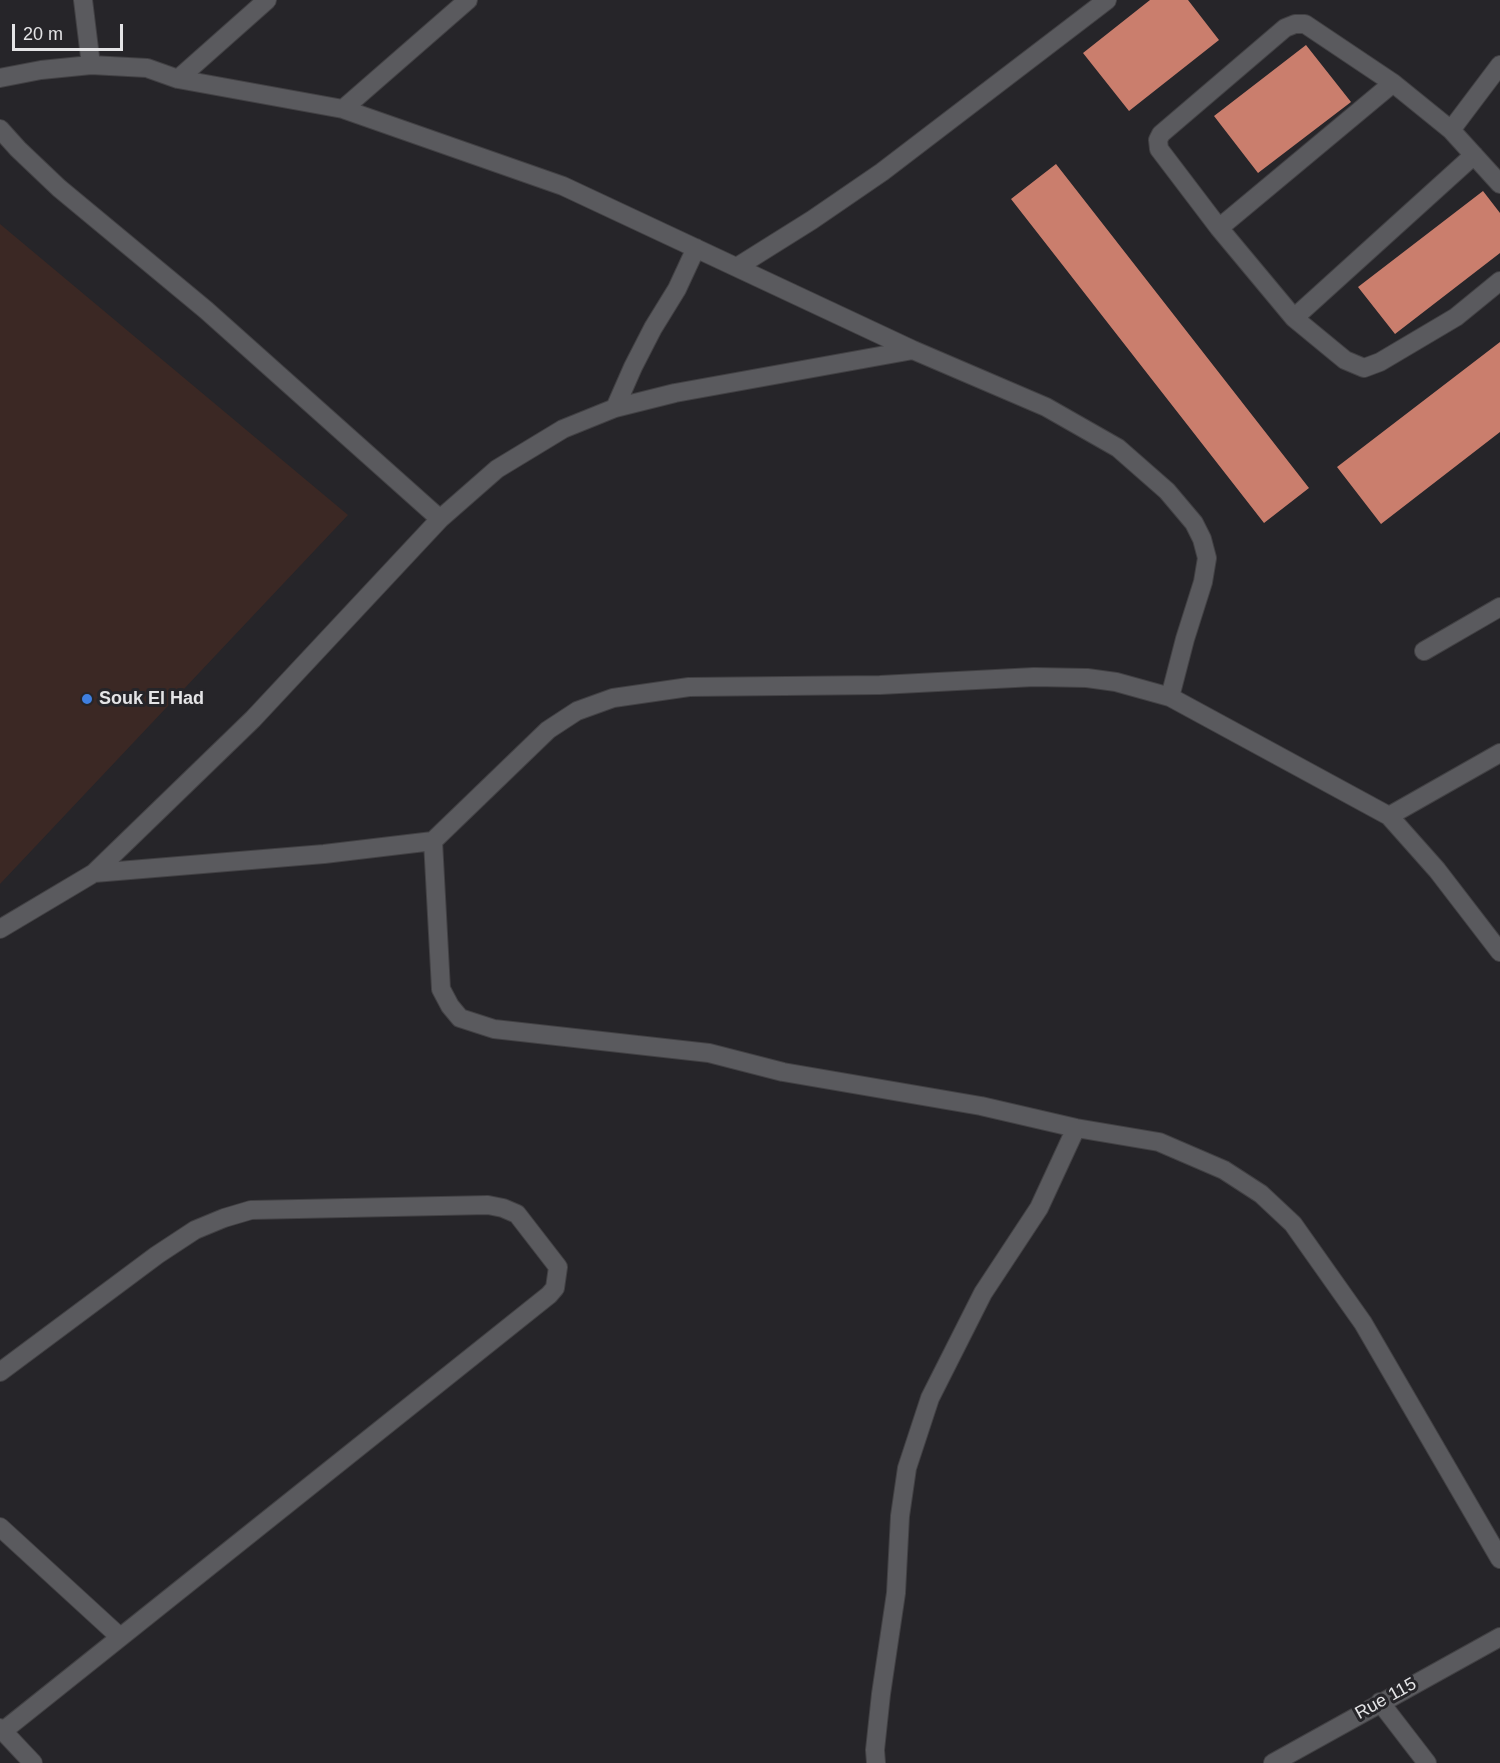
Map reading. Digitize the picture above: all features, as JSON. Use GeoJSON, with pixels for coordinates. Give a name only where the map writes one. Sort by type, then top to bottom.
{"type":"FeatureCollection","features":[{"type":"Feature","properties":{"kind":"street"},"geometry":{"type":"LineString","coordinates":[[83,0],[91,64]]}},
{"type":"Feature","properties":{"kind":"street"},"geometry":{"type":"LineString","coordinates":[[178,79],[267,0]]}},
{"type":"Feature","properties":{"kind":"street"},"geometry":{"type":"LineString","coordinates":[[343,110],[468,0]]}},
{"type":"Feature","properties":{"kind":"street"},"geometry":{"type":"LineString","coordinates":[[737,267],[882,172],[1107,0]]}},
{"type":"Feature","properties":{"kind":"street"},"geometry":{"type":"LineString","coordinates":[[1500,184],[1451,130],[1393,83],[1305,24],[1295,24],[1285,28],[1158,140],[1159,149],[1219,228],[1294,318],[1345,360],[1364,368],[1380,362],[1456,317],[1500,281]]}},
{"type":"Feature","properties":{"kind":"street"},"geometry":{"type":"LineString","coordinates":[[0,78],[91,64],[147,68],[178,79],[343,110],[563,186],[914,350],[1046,407],[1118,448],[1167,490],[1194,523],[1202,539],[1207,558],[1203,582],[1170,698]]}},
{"type":"Feature","properties":{"kind":"street"},"geometry":{"type":"LineString","coordinates":[[1451,130],[1500,65]]}},
{"type":"Feature","properties":{"kind":"street"},"geometry":{"type":"LineString","coordinates":[[1219,228],[1393,83]]}},
{"type":"Feature","properties":{"kind":"street"},"geometry":{"type":"LineString","coordinates":[[0,129],[59,188],[206,310],[440,519]]}},
{"type":"Feature","properties":{"kind":"street"},"geometry":{"type":"LineString","coordinates":[[1294,318],[1474,155]]}},
{"type":"Feature","properties":{"kind":"street"},"geometry":{"type":"LineString","coordinates":[[615,408],[633,367],[677,289],[696,248]]}},
{"type":"Feature","properties":{"kind":"street"},"geometry":{"type":"LineString","coordinates":[[0,929],[94,873],[253,719],[440,519],[497,469],[563,429],[615,408],[675,393],[914,350]]}},
{"type":"Feature","properties":{"kind":"street"},"geometry":{"type":"LineString","coordinates":[[1424,651],[1500,607]]}},
{"type":"Feature","properties":{"kind":"street"},"geometry":{"type":"LineString","coordinates":[[94,873],[324,854],[433,842],[548,730],[577,711],[612,698],[689,687],[880,685],[1034,677],[1087,678],[1116,682],[1170,698],[1389,816],[1437,870],[1500,952]]}},
{"type":"Feature","properties":{"kind":"street"},"geometry":{"type":"LineString","coordinates":[[1389,816],[1500,753]]}},
{"type":"Feature","properties":{"kind":"street"},"geometry":{"type":"LineString","coordinates":[[433,842],[441,989],[460,1018],[494,1029],[709,1053],[783,1072],[981,1106],[1076,1128],[1159,1142],[1224,1170],[1261,1194],[1293,1224],[1363,1323],[1500,1559]]}},
{"type":"Feature","properties":{"kind":"street"},"geometry":{"type":"LineString","coordinates":[[876,1763],[874,1750],[896,1593],[900,1516],[907,1468],[930,1398],[983,1293],[1039,1208],[1076,1128]]}},
{"type":"Feature","properties":{"kind":"street"},"geometry":{"type":"LineString","coordinates":[[0,1372],[157,1255],[195,1230],[251,1210],[495,1206],[517,1214],[558,1267],[558,1280],[549,1295],[2,1729],[33,1763]]}},
{"type":"Feature","properties":{"kind":"street"},"geometry":{"type":"LineString","coordinates":[[0,1527],[120,1637]]}},
{"type":"Feature","properties":{"kind":"street","name":"Rue 115"},"geometry":{"type":"LineString","coordinates":[[1273,1763],[1500,1637]]}},
{"type":"Feature","properties":{"kind":"street"},"geometry":{"type":"LineString","coordinates":[[1380,1702],[1427,1763]]}},
{"type":"Feature","properties":{"kind":"shaded area","name":"Souk El Had"},"geometry":{"type":"Polygon","coordinates":[[[0,224],[348,515],[0,884],[0,224]]]}},
{"type":"Feature","properties":{"kind":"building"},"geometry":{"type":"Polygon","coordinates":[[[1150,0],[1188,0],[1219,40],[1129,111],[1083,53],[1150,0]]]}},
{"type":"Feature","properties":{"kind":"building"},"geometry":{"type":"Polygon","coordinates":[[[1306,45],[1351,102],[1258,173],[1214,116],[1306,45]]]}},
{"type":"Feature","properties":{"kind":"building"},"geometry":{"type":"Polygon","coordinates":[[[1056,164],[1309,488],[1264,523],[1011,199],[1056,164]]]}},
{"type":"Feature","properties":{"kind":"building"},"geometry":{"type":"Polygon","coordinates":[[[1483,191],[1500,213],[1500,253],[1395,334],[1358,287],[1483,191]]]}},
{"type":"Feature","properties":{"kind":"building"},"geometry":{"type":"Polygon","coordinates":[[[1500,342],[1500,432],[1381,524],[1337,467],[1500,342]]]}},
{"type":"Feature","properties":{"kind":"place","name":"Souk El Had"},"geometry":{"type":"Point","coordinates":[87,699]}}]}
